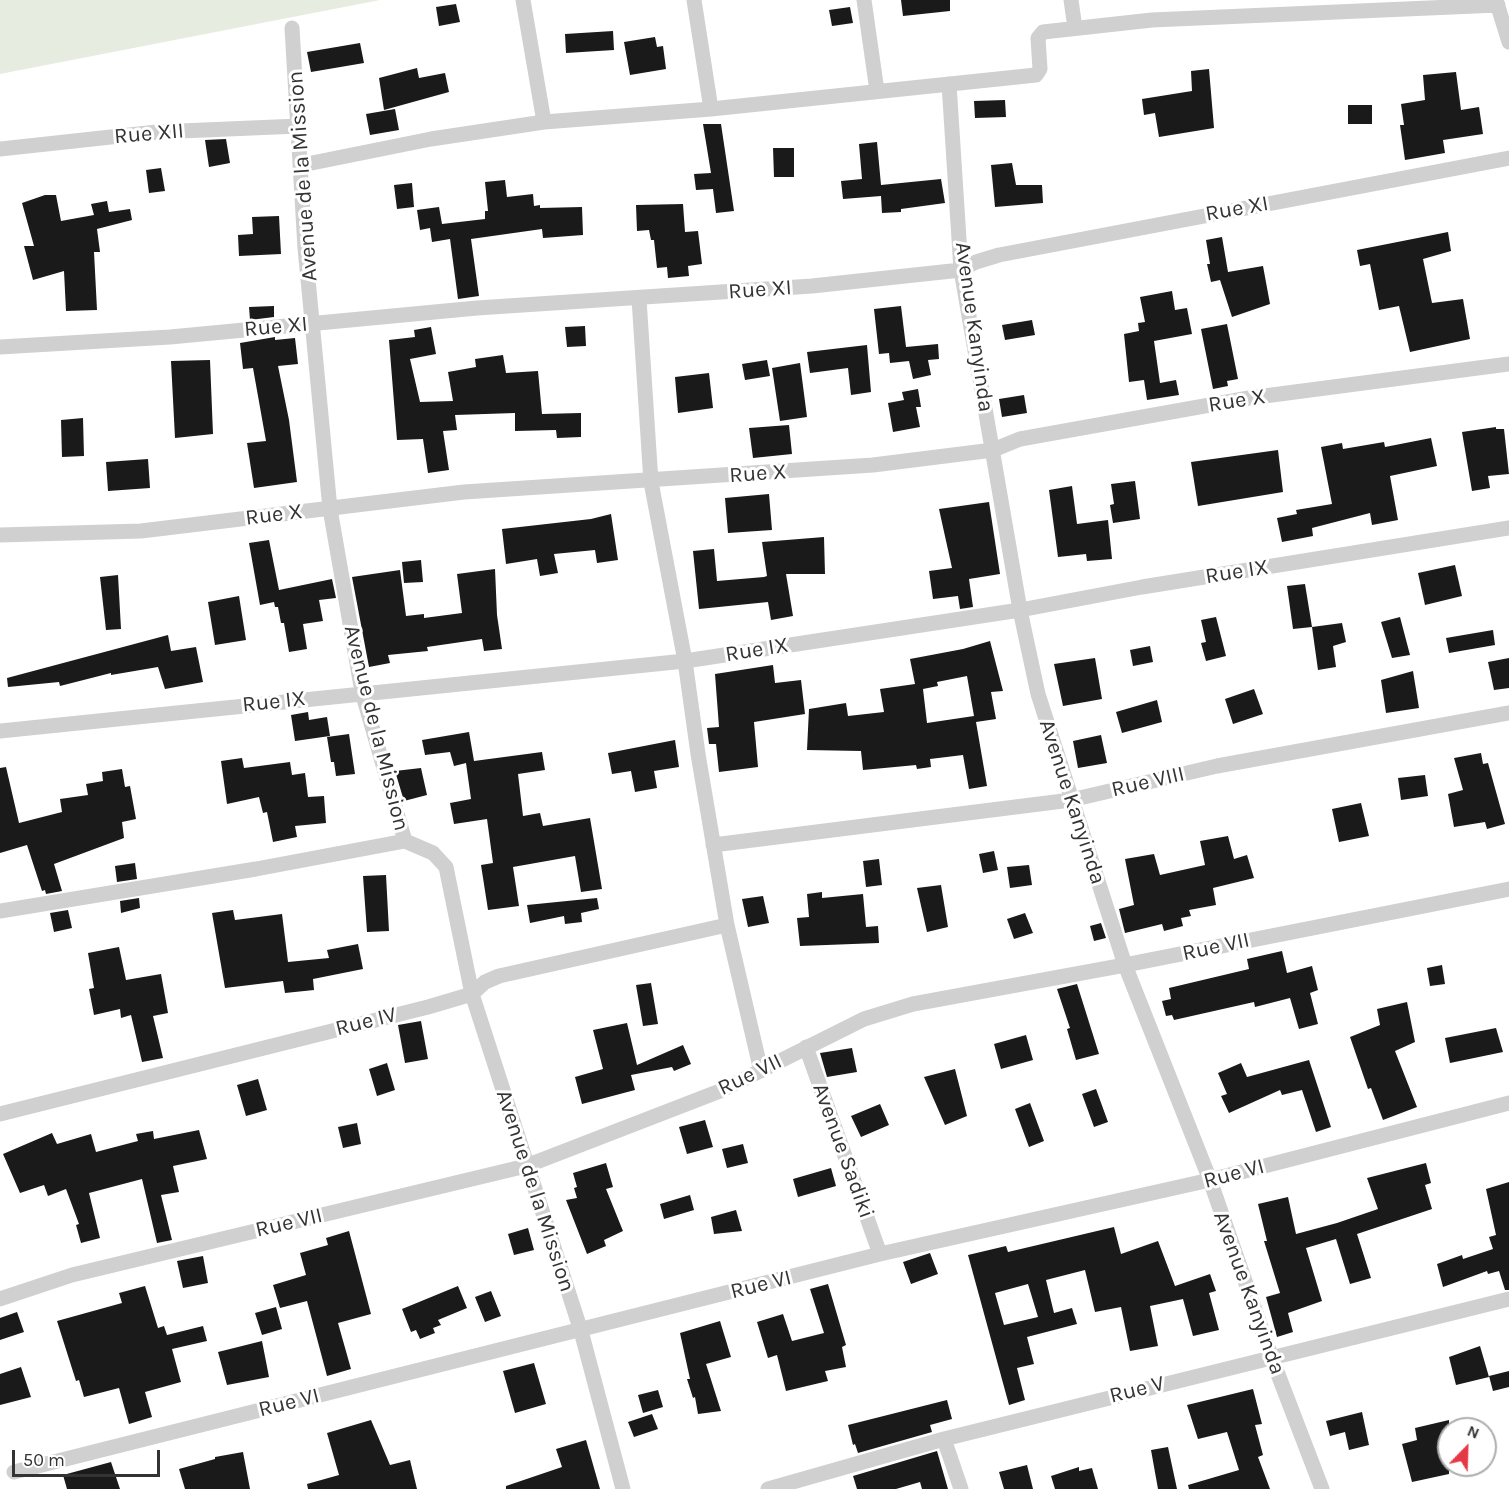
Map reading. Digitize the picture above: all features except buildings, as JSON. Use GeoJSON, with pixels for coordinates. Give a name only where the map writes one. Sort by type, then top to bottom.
{"type":"FeatureCollection","features":[{"type":"Feature","properties":{"kind":"street"},"geometry":{"type":"LineString","coordinates":[[523,0],[544,122]]}},
{"type":"Feature","properties":{"kind":"street"},"geometry":{"type":"LineString","coordinates":[[694,0],[711,109]]}},
{"type":"Feature","properties":{"kind":"street"},"geometry":{"type":"LineString","coordinates":[[864,0],[877,91]]}},
{"type":"Feature","properties":{"kind":"street"},"geometry":{"type":"LineString","coordinates":[[1071,0],[1076,28]]}},
{"type":"Feature","properties":{"kind":"street"},"geometry":{"type":"LineString","coordinates":[[302,165],[431,139],[544,122],[711,109],[1036,75],[1040,69],[1037,42],[1040,34],[1261,7],[1497,2],[1509,42]]}},
{"type":"Feature","properties":{"kind":"street","name":"Avenue de la Mission"},"geometry":{"type":"LineString","coordinates":[[292,28],[302,165],[305,248],[315,324],[330,508],[362,692],[405,841],[433,853],[446,867],[472,994],[581,1331],[623,1489]]}},
{"type":"Feature","properties":{"kind":"street","name":"Avenue Kanyinda"},"geometry":{"type":"LineString","coordinates":[[949,84],[962,270],[1020,610],[1038,694],[1125,965],[1210,1180],[1271,1356],[1322,1489]]}},
{"type":"Feature","properties":{"kind":"street","name":"Rue XII"},"geometry":{"type":"LineString","coordinates":[[0,149],[157,132],[299,126]]}},
{"type":"Feature","properties":{"kind":"street","name":"Rue XI"},"geometry":{"type":"LineString","coordinates":[[0,347],[315,324],[477,308],[823,285],[962,270],[976,262],[999,255],[1509,158]]}},
{"type":"Feature","properties":{"kind":"street"},"geometry":{"type":"LineString","coordinates":[[639,298],[651,482],[685,661],[727,926],[761,1071]]}},
{"type":"Feature","properties":{"kind":"street","name":"Rue X"},"geometry":{"type":"LineString","coordinates":[[0,535],[141,531],[464,492],[651,482],[873,465],[993,450],[1020,439],[1249,398],[1509,364]]}},
{"type":"Feature","properties":{"kind":"street","name":"Rue IX"},"geometry":{"type":"LineString","coordinates":[[0,731],[362,692],[685,661],[1020,610],[1142,587],[1509,528]]}},
{"type":"Feature","properties":{"kind":"street","name":"Rue VIII"},"geometry":{"type":"LineString","coordinates":[[713,845],[1071,800],[1217,766],[1509,713]]}},
{"type":"Feature","properties":{"kind":"street"},"geometry":{"type":"LineString","coordinates":[[0,911],[256,869],[405,841]]}},
{"type":"Feature","properties":{"kind":"street","name":"Rue VII"},"geometry":{"type":"LineString","coordinates":[[0,1299],[72,1275],[526,1166],[720,1091],[864,1019],[913,1004],[1125,965],[1509,889]]}},
{"type":"Feature","properties":{"kind":"street","name":"Rue IV"},"geometry":{"type":"LineString","coordinates":[[0,1114],[472,994],[484,982],[499,976],[727,926]]}},
{"type":"Feature","properties":{"kind":"street","name":"Avenue Sadiki"},"geometry":{"type":"LineString","coordinates":[[806,1047],[880,1254]]}},
{"type":"Feature","properties":{"kind":"street","name":"Rue VI"},"geometry":{"type":"LineString","coordinates":[[14,1472],[880,1254],[1210,1180],[1509,1103]]}},
{"type":"Feature","properties":{"kind":"street","name":"Rue V"},"geometry":{"type":"LineString","coordinates":[[768,1489],[944,1439],[1271,1356],[1509,1299]]}},
{"type":"Feature","properties":{"kind":"street"},"geometry":{"type":"LineString","coordinates":[[944,1439],[961,1489]]}},
{"type":"Feature","properties":{"kind":"shaded area"},"geometry":{"type":"Polygon","coordinates":[[[0,0],[380,0],[0,74],[0,0]]]}}]}
